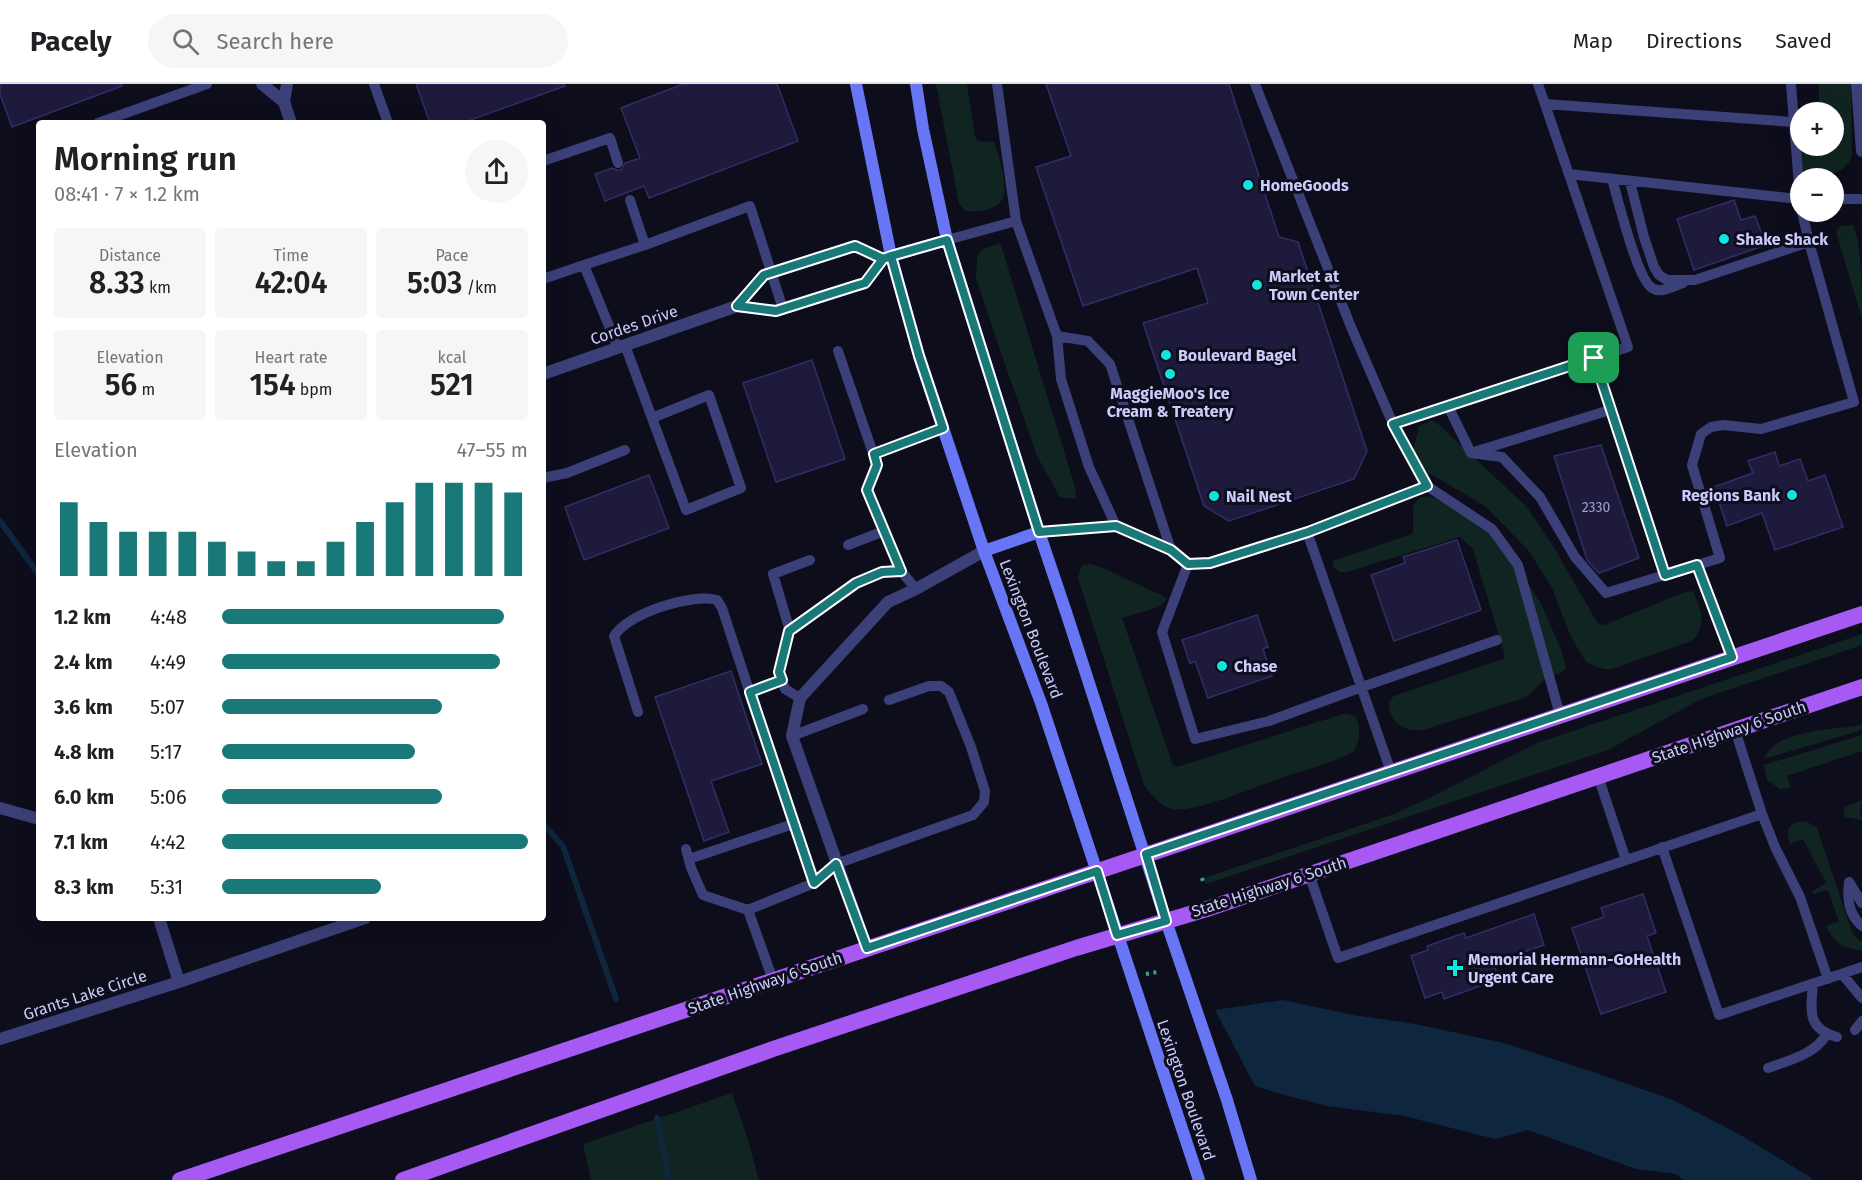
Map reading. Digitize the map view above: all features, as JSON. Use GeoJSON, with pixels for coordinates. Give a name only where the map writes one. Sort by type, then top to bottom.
{"type":"FeatureCollection","features":[{"type":"Feature","properties":{"kind":"main road","name":"Lexington Boulevard"},"geometry":{"type":"LineString","coordinates":[[856,84],[887,257],[984,551],[1039,697],[1199,1180]]}},
{"type":"Feature","properties":{"kind":"main road","name":"Lexington Boulevard"},"geometry":{"type":"LineString","coordinates":[[916,84],[923,129],[947,240],[1039,532],[1227,1100],[1251,1180]]}},
{"type":"Feature","properties":{"kind":"main road"},"geometry":{"type":"LineString","coordinates":[[887,257],[947,240]]}},
{"type":"Feature","properties":{"kind":"main road"},"geometry":{"type":"LineString","coordinates":[[984,551],[1039,532]]}},
{"type":"Feature","properties":{"kind":"main road","name":"State Highway 6 South"},"geometry":{"type":"LineString","coordinates":[[180,1180],[1862,614]]}},
{"type":"Feature","properties":{"kind":"main road","name":"State Highway 6 South"},"geometry":{"type":"LineString","coordinates":[[403,1180],[764,1053],[1117,935],[1309,874],[1862,687]]}},
{"type":"Feature","properties":{"kind":"street"},"geometry":{"type":"LineString","coordinates":[[262,84],[284,102]]}},
{"type":"Feature","properties":{"kind":"street"},"geometry":{"type":"LineString","coordinates":[[287,84],[284,102],[290,120]]}},
{"type":"Feature","properties":{"kind":"street"},"geometry":{"type":"LineString","coordinates":[[1858,85],[1862,98]]}},
{"type":"Feature","properties":{"kind":"street"},"geometry":{"type":"LineString","coordinates":[[1858,85],[1862,151]]}},
{"type":"Feature","properties":{"kind":"street","name":"Cordes Drive"},"geometry":{"type":"LineString","coordinates":[[546,373],[737,306],[776,311],[865,283],[887,257],[855,246],[764,275],[737,306]]}},
{"type":"Feature","properties":{"kind":"street"},"geometry":{"type":"LineString","coordinates":[[867,948],[792,736],[800,698],[888,602],[984,551]]}},
{"type":"Feature","properties":{"kind":"street"},"geometry":{"type":"LineString","coordinates":[[0,808],[36,818]]}},
{"type":"Feature","properties":{"kind":"street"},"geometry":{"type":"LineString","coordinates":[[160,921],[179,982]]}},
{"type":"Feature","properties":{"kind":"street","name":"Grants Lake Circle"},"geometry":{"type":"LineString","coordinates":[[0,1039],[179,982],[355,921]]}},
{"type":"Feature","properties":{"kind":"lane"},"geometry":{"type":"LineString","coordinates":[[106,120],[207,84]]}},
{"type":"Feature","properties":{"kind":"lane"},"geometry":{"type":"LineString","coordinates":[[375,84],[387,120]]}},
{"type":"Feature","properties":{"kind":"lane"},"geometry":{"type":"LineString","coordinates":[[997,84],[1016,221],[1057,336],[1061,379],[1089,467],[1116,526]]}},
{"type":"Feature","properties":{"kind":"lane"},"geometry":{"type":"LineString","coordinates":[[1254,84],[1347,317],[1393,424],[1427,486],[1492,529],[1518,565],[1560,715]]}},
{"type":"Feature","properties":{"kind":"lane"},"geometry":{"type":"LineString","coordinates":[[1393,424],[1628,347],[1538,84]]}},
{"type":"Feature","properties":{"kind":"lane"},"geometry":{"type":"LineString","coordinates":[[1791,84],[1792,102]]}},
{"type":"Feature","properties":{"kind":"lane"},"geometry":{"type":"LineString","coordinates":[[1545,104],[1790,122]]}},
{"type":"Feature","properties":{"kind":"lane"},"geometry":{"type":"LineString","coordinates":[[546,160],[610,138],[618,163]]}},
{"type":"Feature","properties":{"kind":"lane"},"geometry":{"type":"LineString","coordinates":[[1569,174],[1790,199]]}},
{"type":"Feature","properties":{"kind":"lane"},"geometry":{"type":"LineString","coordinates":[[1612,179],[1629,239],[1646,282],[1652,288],[1660,291],[1809,242]]}},
{"type":"Feature","properties":{"kind":"lane"},"geometry":{"type":"LineString","coordinates":[[1630,182],[1644,237],[1659,275],[1668,280],[1695,280]]}},
{"type":"Feature","properties":{"kind":"lane"},"geometry":{"type":"LineString","coordinates":[[1844,199],[1862,199]]}},
{"type":"Feature","properties":{"kind":"lane"},"geometry":{"type":"LineString","coordinates":[[630,200],[645,245]]}},
{"type":"Feature","properties":{"kind":"lane"},"geometry":{"type":"LineString","coordinates":[[546,278],[645,245],[750,206],[783,309]]}},
{"type":"Feature","properties":{"kind":"lane"},"geometry":{"type":"LineString","coordinates":[[947,240],[1016,221]]}},
{"type":"Feature","properties":{"kind":"lane"},"geometry":{"type":"LineString","coordinates":[[1471,453],[1502,457],[1540,497],[1575,557],[1606,593],[1720,558],[1692,465],[1701,434],[1711,427],[1723,424],[1761,429],[1854,402],[1804,222]]}},
{"type":"Feature","properties":{"kind":"lane"},"geometry":{"type":"LineString","coordinates":[[584,265],[622,346],[652,418],[686,510],[741,488],[709,395],[652,418]]}},
{"type":"Feature","properties":{"kind":"lane"},"geometry":{"type":"LineString","coordinates":[[1057,336],[1088,341],[1110,364],[1171,550]]}},
{"type":"Feature","properties":{"kind":"lane"},"geometry":{"type":"LineString","coordinates":[[838,351],[877,465],[867,490],[901,571],[916,589]]}},
{"type":"Feature","properties":{"kind":"lane"},"geometry":{"type":"LineString","coordinates":[[1594,358],[1665,575]]}},
{"type":"Feature","properties":{"kind":"lane"},"geometry":{"type":"LineString","coordinates":[[1448,406],[1471,453]]}},
{"type":"Feature","properties":{"kind":"lane"},"geometry":{"type":"LineString","coordinates":[[1471,453],[1610,410]]}},
{"type":"Feature","properties":{"kind":"lane"},"geometry":{"type":"LineString","coordinates":[[874,454],[943,428]]}},
{"type":"Feature","properties":{"kind":"lane"},"geometry":{"type":"LineString","coordinates":[[546,477],[567,473],[625,450]]}},
{"type":"Feature","properties":{"kind":"lane"},"geometry":{"type":"LineString","coordinates":[[1039,532],[1116,526],[1171,550],[1188,564],[1210,563],[1308,532],[1427,486]]}},
{"type":"Feature","properties":{"kind":"lane"},"geometry":{"type":"LineString","coordinates":[[848,545],[884,531]]}},
{"type":"Feature","properties":{"kind":"lane"},"geometry":{"type":"LineString","coordinates":[[1308,532],[1391,772]]}},
{"type":"Feature","properties":{"kind":"lane"},"geometry":{"type":"LineString","coordinates":[[800,698],[785,688],[779,672],[789,631],[773,574],[810,560]]}},
{"type":"Feature","properties":{"kind":"lane"},"geometry":{"type":"LineString","coordinates":[[1188,564],[1162,632],[1196,739],[1269,721],[1497,640]]}},
{"type":"Feature","properties":{"kind":"lane"},"geometry":{"type":"LineString","coordinates":[[1697,565],[1732,657]]}},
{"type":"Feature","properties":{"kind":"lane"},"geometry":{"type":"LineString","coordinates":[[789,631],[856,583],[882,572],[901,571]]}},
{"type":"Feature","properties":{"kind":"lane"},"geometry":{"type":"LineString","coordinates":[[638,712],[614,636],[618,629],[628,621],[680,600],[706,597],[717,600],[722,608],[814,883]]}},
{"type":"Feature","properties":{"kind":"lane"},"geometry":{"type":"LineString","coordinates":[[750,692],[782,680]]}},
{"type":"Feature","properties":{"kind":"lane"},"geometry":{"type":"LineString","coordinates":[[793,824],[688,854],[691,868],[704,895],[748,910],[814,883],[836,864],[973,815],[979,810],[984,802],[986,791],[949,692],[941,686],[929,686],[889,700]]}},
{"type":"Feature","properties":{"kind":"lane"},"geometry":{"type":"LineString","coordinates":[[792,736],[862,709]]}},
{"type":"Feature","properties":{"kind":"lane"},"geometry":{"type":"LineString","coordinates":[[1734,730],[1762,813],[1775,847],[1800,897],[1828,979]]}},
{"type":"Feature","properties":{"kind":"lane"},"geometry":{"type":"LineString","coordinates":[[1598,776],[1626,860]]}},
{"type":"Feature","properties":{"kind":"lane"},"geometry":{"type":"LineString","coordinates":[[1309,874],[1338,958],[1762,813]]}},
{"type":"Feature","properties":{"kind":"lane"},"geometry":{"type":"LineString","coordinates":[[1662,847],[1719,1016],[1862,967]]}},
{"type":"Feature","properties":{"kind":"lane"},"geometry":{"type":"LineString","coordinates":[[1862,903],[1849,882],[1847,899],[1858,923],[1862,926]]}},
{"type":"Feature","properties":{"kind":"lane"},"geometry":{"type":"LineString","coordinates":[[748,910],[773,980]]}},
{"type":"Feature","properties":{"kind":"lane"},"geometry":{"type":"LineString","coordinates":[[1842,974],[1862,998]]}},
{"type":"Feature","properties":{"kind":"lane"},"geometry":{"type":"LineString","coordinates":[[1768,1068],[1802,1056],[1832,1036],[1819,1029],[1813,1021],[1811,1012],[1813,984]]}},
{"type":"Feature","properties":{"kind":"path"},"geometry":{"type":"LineString","coordinates":[[1202,878],[1204,885]]}},
{"type":"Feature","properties":{"kind":"path"},"geometry":{"type":"LineString","coordinates":[[1146,974],[1157,972]]}},
{"type":"Feature","properties":{"kind":"green space"},"geometry":{"type":"Polygon","coordinates":[[[936,84],[967,84],[975,137],[981,142],[994,142],[1001,162],[1004,195],[999,204],[991,209],[966,211],[959,204],[936,84]]]}},
{"type":"Feature","properties":{"kind":"green space"},"geometry":{"type":"Polygon","coordinates":[[[1819,84],[1851,84],[1852,156],[1844,168],[1799,168],[1797,156],[1844,156],[1844,102],[1819,102],[1819,84]]]}},
{"type":"Feature","properties":{"kind":"green space"},"geometry":{"type":"Polygon","coordinates":[[[1852,225],[1860,254],[1862,319],[1837,235],[1837,229],[1840,226],[1852,225]]]}},
{"type":"Feature","properties":{"kind":"green space"},"geometry":{"type":"Polygon","coordinates":[[[1001,245],[1075,487],[1076,499],[1060,497],[1037,456],[976,278],[977,256],[983,249],[1001,245]]]}},
{"type":"Feature","properties":{"kind":"green space"},"geometry":{"type":"Polygon","coordinates":[[[1430,421],[1438,424],[1526,506],[1553,546],[1597,622],[1601,625],[1607,624],[1685,592],[1693,591],[1701,618],[1700,630],[1696,636],[1691,641],[1612,669],[1604,669],[1586,662],[1569,632],[1552,588],[1529,551],[1485,506],[1422,469],[1413,451],[1419,426],[1430,421]]]}},
{"type":"Feature","properties":{"kind":"green space"},"geometry":{"type":"Polygon","coordinates":[[[1428,496],[1437,499],[1494,534],[1541,603],[1562,652],[1566,668],[1545,679],[1524,698],[1423,730],[1416,730],[1404,727],[1394,720],[1389,701],[1394,696],[1503,659],[1505,656],[1473,549],[1460,537],[1347,572],[1340,572],[1334,568],[1332,561],[1412,534],[1413,506],[1419,498],[1428,496]]]}},
{"type":"Feature","properties":{"kind":"green space"},"geometry":{"type":"Polygon","coordinates":[[[1090,564],[1165,597],[1166,600],[1159,607],[1122,618],[1173,765],[1177,767],[1343,714],[1356,717],[1358,721],[1358,743],[1354,751],[1328,763],[1210,803],[1182,809],[1172,809],[1164,805],[1144,785],[1078,578],[1082,565],[1090,564]]]}},
{"type":"Feature","properties":{"kind":"green space"},"geometry":{"type":"Polygon","coordinates":[[[1862,634],[1862,645],[1701,699],[1608,750],[1206,884],[1204,878],[1394,814],[1537,743],[1862,634]]]}},
{"type":"Feature","properties":{"kind":"green space"},"geometry":{"type":"Polygon","coordinates":[[[1862,725],[1862,730],[1764,759],[1770,749],[1793,736],[1862,725]]]}},
{"type":"Feature","properties":{"kind":"green space"},"geometry":{"type":"Polygon","coordinates":[[[1862,735],[1862,751],[1787,776],[1791,788],[1779,789],[1770,781],[1768,783],[1764,765],[1862,735]]]}},
{"type":"Feature","properties":{"kind":"green space"},"geometry":{"type":"Polygon","coordinates":[[[1862,800],[1860,811],[1862,820],[1845,817],[1843,812],[1845,807],[1862,800]]]}},
{"type":"Feature","properties":{"kind":"green space"},"geometry":{"type":"Polygon","coordinates":[[[1808,822],[1814,827],[1816,825],[1852,932],[1862,942],[1862,950],[1840,944],[1826,926],[1839,922],[1828,890],[1814,894],[1811,892],[1826,883],[1803,839],[1790,844],[1788,837],[1788,829],[1794,823],[1808,822]]]}},
{"type":"Feature","properties":{"kind":"green space"},"geometry":{"type":"Polygon","coordinates":[[[732,1093],[759,1180],[591,1180],[583,1144],[732,1093]]]}},
{"type":"Feature","properties":{"kind":"water"},"geometry":{"type":"Polygon","coordinates":[[[1283,1000],[1504,1043],[1599,1074],[1673,1100],[1739,1134],[1813,1180],[1683,1180],[1676,1174],[1636,1169],[1528,1130],[1495,1139],[1404,1116],[1327,1106],[1255,1086],[1215,1010],[1283,1000]]]}},
{"type":"Feature","properties":{"kind":"building"},"geometry":{"type":"Polygon","coordinates":[[[0,84],[121,84],[122,86],[12,127],[0,94],[0,84]]]}},
{"type":"Feature","properties":{"kind":"building"},"geometry":{"type":"Polygon","coordinates":[[[416,84],[564,84],[565,86],[470,120],[429,120],[416,84]]]}},
{"type":"Feature","properties":{"kind":"building"},"geometry":{"type":"Polygon","coordinates":[[[683,84],[777,84],[798,141],[649,198],[644,186],[605,201],[595,174],[612,168],[621,170],[625,163],[640,158],[621,108],[683,84]]]}},
{"type":"Feature","properties":{"kind":"building","name":"Market at Town Center"},"geometry":{"type":"Polygon","coordinates":[[[1046,84],[1229,84],[1279,237],[1298,242],[1367,451],[1354,479],[1229,521],[1204,506],[1143,323],[1208,303],[1197,268],[1083,306],[1036,167],[1071,156],[1046,84]]]}},
{"type":"Feature","properties":{"kind":"building"},"geometry":{"type":"Polygon","coordinates":[[[1734,200],[1741,220],[1755,216],[1766,245],[1694,270],[1677,219],[1734,200]]]}},
{"type":"Feature","properties":{"kind":"building"},"geometry":{"type":"Polygon","coordinates":[[[812,360],[845,459],[776,482],[743,383],[812,360]]]}},
{"type":"Feature","properties":{"kind":"building"},"geometry":{"type":"Polygon","coordinates":[[[1601,445],[1639,558],[1599,573],[1587,560],[1554,456],[1601,445]]]}},
{"type":"Feature","properties":{"kind":"building"},"geometry":{"type":"Polygon","coordinates":[[[1775,452],[1779,466],[1800,459],[1808,481],[1825,475],[1843,527],[1775,550],[1762,513],[1727,526],[1714,487],[1753,473],[1748,461],[1775,452]]]}},
{"type":"Feature","properties":{"kind":"building"},"geometry":{"type":"Polygon","coordinates":[[[649,475],[669,528],[584,560],[565,507],[649,475]]]}},
{"type":"Feature","properties":{"kind":"building"},"geometry":{"type":"Polygon","coordinates":[[[1457,540],[1481,610],[1394,641],[1371,575],[1405,563],[1403,557],[1457,540]]]}},
{"type":"Feature","properties":{"kind":"building"},"geometry":{"type":"Polygon","coordinates":[[[1257,615],[1268,647],[1263,649],[1272,676],[1208,698],[1195,661],[1190,664],[1182,640],[1257,615]]]}},
{"type":"Feature","properties":{"kind":"building"},"geometry":{"type":"Polygon","coordinates":[[[731,671],[762,764],[711,781],[729,832],[704,841],[655,697],[731,671]]]}},
{"type":"Feature","properties":{"kind":"building"},"geometry":{"type":"Polygon","coordinates":[[[1643,894],[1656,933],[1647,936],[1666,992],[1601,1014],[1572,928],[1604,917],[1601,908],[1643,894]]]}},
{"type":"Feature","properties":{"kind":"building","name":"Memorial Hermann-GoHealth Urgent Care"},"geometry":{"type":"Polygon","coordinates":[[[1534,914],[1544,945],[1493,963],[1497,973],[1481,978],[1483,985],[1444,999],[1442,992],[1425,998],[1411,956],[1428,950],[1427,946],[1464,933],[1466,938],[1534,914]]]}},
{"type":"Feature","properties":{"kind":"waterway"},"geometry":{"type":"LineString","coordinates":[[0,521],[36,571]]}},
{"type":"Feature","properties":{"kind":"waterway"},"geometry":{"type":"LineString","coordinates":[[546,827],[563,846],[616,999]]}},
{"type":"Feature","properties":{"kind":"waterway"},"geometry":{"type":"LineString","coordinates":[[657,1118],[669,1180]]}},
{"type":"Feature","properties":{"kind":"place","name":"HomeGoods"},"geometry":{"type":"Point","coordinates":[1248,185]}},
{"type":"Feature","properties":{"kind":"place","name":"Shake Shack"},"geometry":{"type":"Point","coordinates":[1724,239]}},
{"type":"Feature","properties":{"kind":"place","name":"Market at Town Center"},"geometry":{"type":"Point","coordinates":[1257,285]}},
{"type":"Feature","properties":{"kind":"place","name":"Boulevard Bagel"},"geometry":{"type":"Point","coordinates":[1166,355]}},
{"type":"Feature","properties":{"kind":"place","name":"MaggieMoo's Ice Cream & Treatery"},"geometry":{"type":"Point","coordinates":[1170,374]}},
{"type":"Feature","properties":{"kind":"place","name":"Regions Bank"},"geometry":{"type":"Point","coordinates":[1792,495]}},
{"type":"Feature","properties":{"kind":"place","name":"Nail Nest"},"geometry":{"type":"Point","coordinates":[1214,496]}},
{"type":"Feature","properties":{"kind":"place","name":"Chase"},"geometry":{"type":"Point","coordinates":[1222,666]}},
{"type":"Feature","properties":{"kind":"place","name":"Memorial Hermann-GoHealth Urgent Care"},"geometry":{"type":"Point","coordinates":[1455,968]}},
{"type":"Feature","properties":{"kind":"route"},"geometry":{"type":"LineString","coordinates":[[1594,358],[1393,424],[1427,486],[1308,532],[1210,563],[1188,564],[1171,550],[1116,526],[1039,532],[947,240],[891,256],[883,259],[865,283],[776,311],[737,306],[764,275],[855,246],[883,259],[891,256],[919,356],[943,428],[874,454],[877,465],[867,490],[901,571],[882,572],[856,583],[789,631],[779,672],[782,680],[750,692],[814,883],[836,864],[867,948],[1097,871],[1117,935],[1166,921],[1146,854],[1732,657],[1697,565],[1665,575],[1594,358]]}}]}
